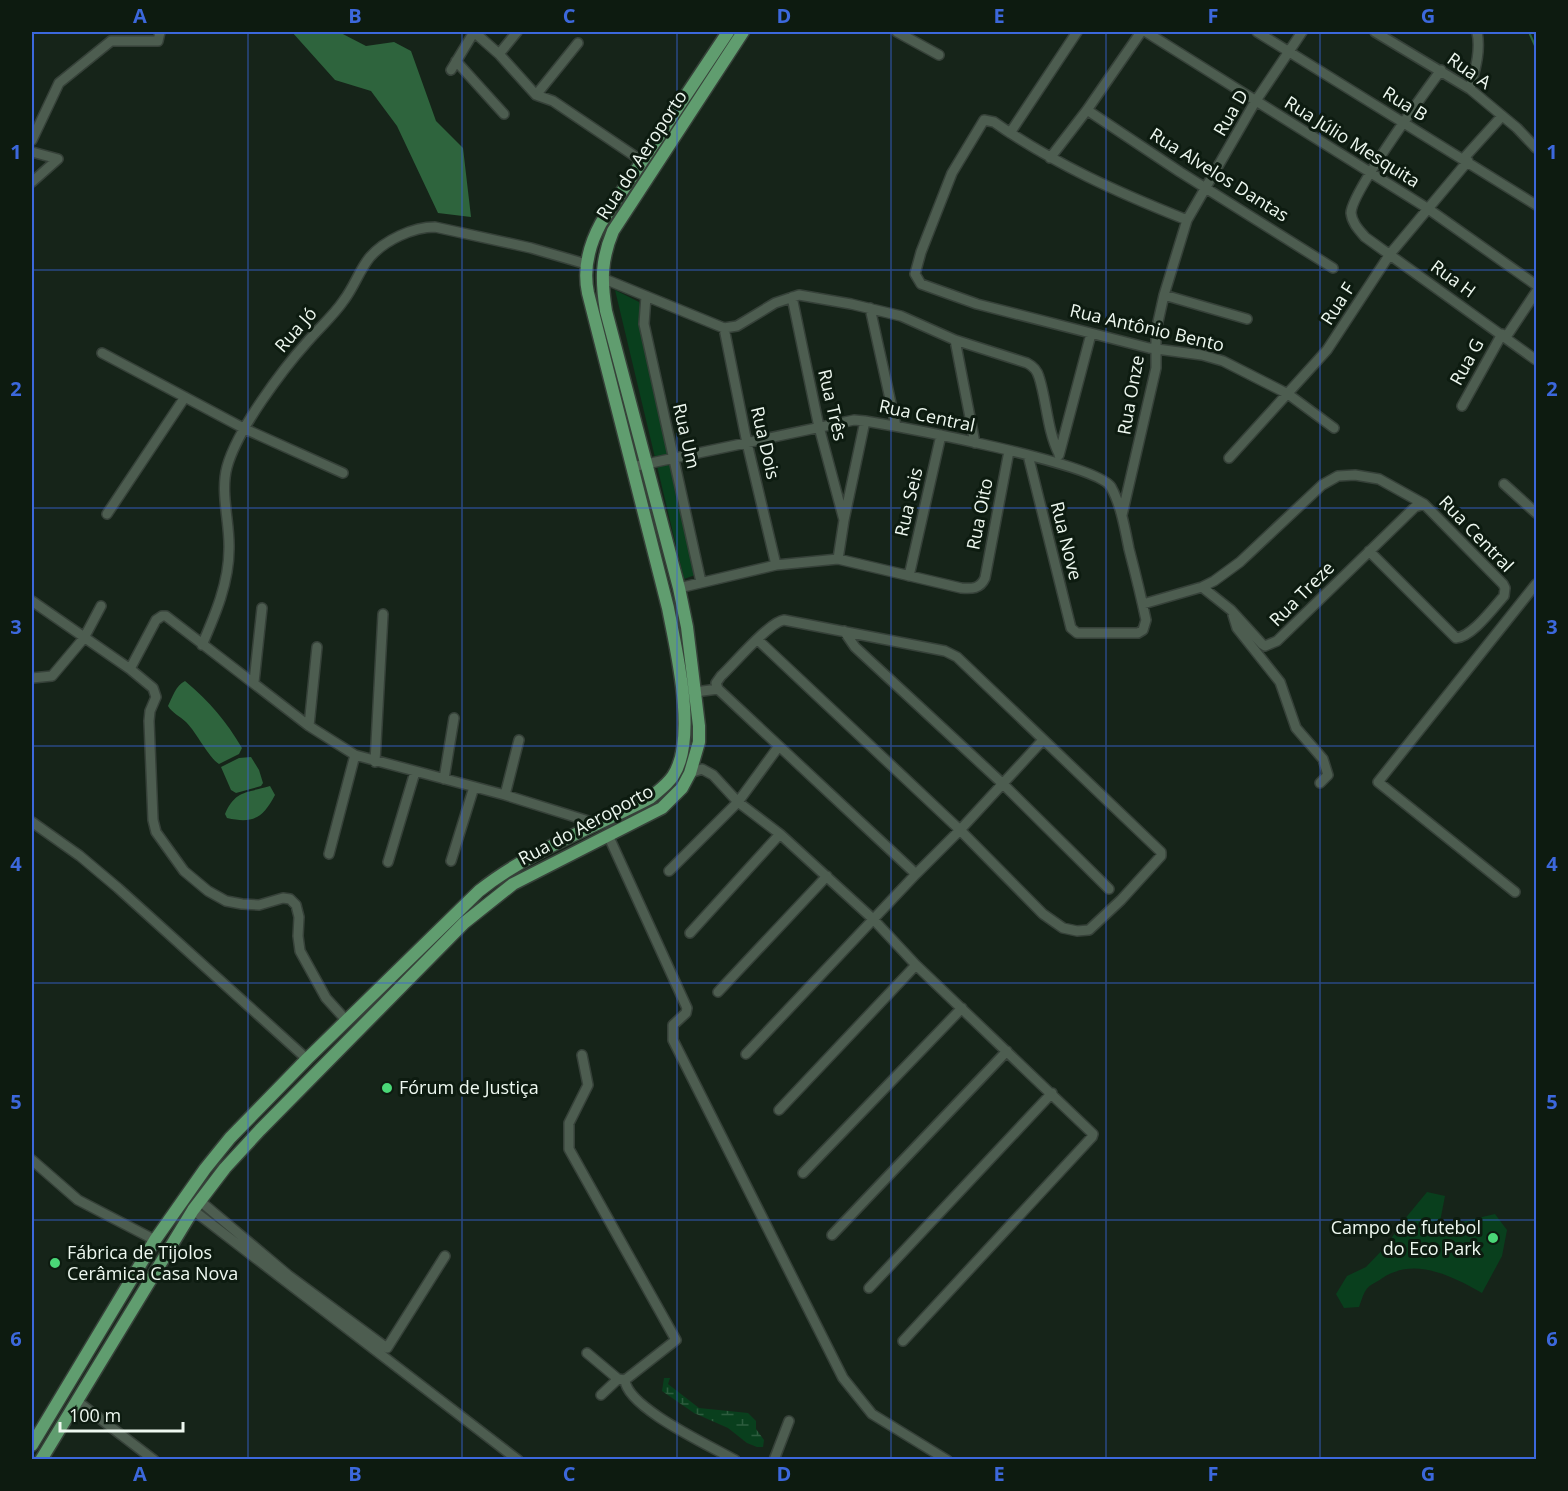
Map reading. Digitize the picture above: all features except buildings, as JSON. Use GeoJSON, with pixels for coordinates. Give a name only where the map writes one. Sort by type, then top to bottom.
{"type":"FeatureCollection","features":[{"type":"Feature","properties":{"kind":"main road","name":"Rua do Aeroporto"},"geometry":{"type":"LineString","coordinates":[[32,1445],[155,1239],[230,1138],[346,1020],[479,891],[509,869],[540,852],[650,798],[673,776],[683,752],[685,731],[678,658],[668,608],[588,293],[586,264],[593,238],[601,223],[728,32]]}},
{"type":"Feature","properties":{"kind":"main road","name":"Rua do Aeroporto"},"geometry":{"type":"LineString","coordinates":[[41,1460],[197,1205],[225,1168],[298,1090],[464,923],[497,895],[547,866],[662,808],[682,788],[690,773],[699,742],[687,627],[679,588],[606,311],[602,278],[604,259],[614,231],[743,32]]}},
{"type":"Feature","properties":{"kind":"main road"},"geometry":{"type":"LineString","coordinates":[[540,852],[547,866]]}},
{"type":"Feature","properties":{"kind":"main road"},"geometry":{"type":"LineString","coordinates":[[286,1080],[298,1090]]}},
{"type":"Feature","properties":{"kind":"street"},"geometry":{"type":"LineString","coordinates":[[32,140],[59,83],[111,41],[158,41],[160,32]]}},
{"type":"Feature","properties":{"kind":"street"},"geometry":{"type":"LineString","coordinates":[[504,114],[454,65],[474,32],[499,54],[536,95],[553,101],[642,161]]}},
{"type":"Feature","properties":{"kind":"street"},"geometry":{"type":"LineString","coordinates":[[499,54],[517,32]]}},
{"type":"Feature","properties":{"kind":"street"},"geometry":{"type":"LineString","coordinates":[[897,32],[939,55]]}},
{"type":"Feature","properties":{"kind":"street"},"geometry":{"type":"LineString","coordinates":[[1077,32],[1010,133],[1050,158],[1110,189],[1187,220]]}},
{"type":"Feature","properties":{"kind":"street"},"geometry":{"type":"LineString","coordinates":[[1050,158],[1087,110],[1141,32]]}},
{"type":"Feature","properties":{"kind":"street","name":"Rua Júlio Mesquita"},"geometry":{"type":"LineString","coordinates":[[1146,32],[1427,208],[1536,285]]}},
{"type":"Feature","properties":{"kind":"street","name":"Rua B"},"geometry":{"type":"LineString","coordinates":[[1257,32],[1536,205]]}},
{"type":"Feature","properties":{"kind":"street","name":"Rua D"},"geometry":{"type":"LineString","coordinates":[[1178,246],[1187,220],[1256,102],[1302,32]]}},
{"type":"Feature","properties":{"kind":"street","name":"Rua A"},"geometry":{"type":"LineString","coordinates":[[1375,32],[1470,88],[1536,148]]}},
{"type":"Feature","properties":{"kind":"street"},"geometry":{"type":"LineString","coordinates":[[1470,88],[1476,66],[1478,32]]}},
{"type":"Feature","properties":{"kind":"street"},"geometry":{"type":"LineString","coordinates":[[536,95],[579,43]]}},
{"type":"Feature","properties":{"kind":"street"},"geometry":{"type":"LineString","coordinates":[[1372,173],[1441,70]]}},
{"type":"Feature","properties":{"kind":"street","name":"Rua Alvelos Dantas"},"geometry":{"type":"LineString","coordinates":[[1087,110],[1333,268]]}},
{"type":"Feature","properties":{"kind":"street","name":"Rua F"},"geometry":{"type":"LineString","coordinates":[[1229,458],[1339,334],[1390,254],[1502,116]]}},
{"type":"Feature","properties":{"kind":"street","name":"Rua Antônio Bento"},"geometry":{"type":"LineString","coordinates":[[1010,133],[990,120],[980,123],[952,173],[921,252],[915,274],[921,284],[976,304],[1038,318],[1091,334],[1223,361],[1288,394],[1334,428]]}},
{"type":"Feature","properties":{"kind":"street"},"geometry":{"type":"LineString","coordinates":[[32,152],[58,159],[32,182]]}},
{"type":"Feature","properties":{"kind":"street","name":"Rua H"},"geometry":{"type":"LineString","coordinates":[[1372,173],[1351,213],[1353,223],[1365,237],[1536,360]]}},
{"type":"Feature","properties":{"kind":"street","name":"Rua Jó"},"geometry":{"type":"LineString","coordinates":[[202,645],[223,592],[229,549],[225,493],[226,471],[230,458],[245,429],[292,358],[344,300],[370,257],[385,245],[410,231],[435,227],[531,248],[586,264]]}},
{"type":"Feature","properties":{"kind":"street","name":"Rua Onze"},"geometry":{"type":"LineString","coordinates":[[1122,515],[1156,368],[1156,331],[1178,246]]}},
{"type":"Feature","properties":{"kind":"street"},"geometry":{"type":"LineString","coordinates":[[602,278],[724,328],[737,326],[775,303],[792,297],[809,297],[901,316],[955,340],[1017,359],[1033,366],[1039,377],[1058,459]]}},
{"type":"Feature","properties":{"kind":"street","name":"Rua G"},"geometry":{"type":"LineString","coordinates":[[1462,406],[1504,336],[1536,292]]}},
{"type":"Feature","properties":{"kind":"street"},"geometry":{"type":"LineString","coordinates":[[1164,295],[1247,319]]}},
{"type":"Feature","properties":{"kind":"street","name":"Rua Um"},"geometry":{"type":"LineString","coordinates":[[646,296],[644,324],[701,582]]}},
{"type":"Feature","properties":{"kind":"street","name":"Rua Três"},"geometry":{"type":"LineString","coordinates":[[792,297],[819,427],[844,520]]}},
{"type":"Feature","properties":{"kind":"street"},"geometry":{"type":"LineString","coordinates":[[870,308],[896,426]]}},
{"type":"Feature","properties":{"kind":"street","name":"Rua Dois"},"geometry":{"type":"LineString","coordinates":[[724,328],[747,443],[776,565]]}},
{"type":"Feature","properties":{"kind":"street"},"geometry":{"type":"LineString","coordinates":[[1058,459],[1091,334]]}},
{"type":"Feature","properties":{"kind":"street"},"geometry":{"type":"LineString","coordinates":[[955,340],[975,443]]}},
{"type":"Feature","properties":{"kind":"street"},"geometry":{"type":"LineString","coordinates":[[102,353],[245,429],[343,473]]}},
{"type":"Feature","properties":{"kind":"street"},"geometry":{"type":"LineString","coordinates":[[107,514],[185,397]]}},
{"type":"Feature","properties":{"kind":"street","name":"Rua Central"},"geometry":{"type":"LineString","coordinates":[[632,467],[854,420],[896,426],[1028,455],[1058,459],[1103,479],[1110,486],[1122,515],[1143,604],[1202,587],[1228,572],[1322,485],[1338,476],[1355,475],[1379,479],[1424,504],[1505,588],[1504,596],[1470,632],[1460,638],[1452,636],[1369,551]]}},
{"type":"Feature","properties":{"kind":"street"},"geometry":{"type":"LineString","coordinates":[[838,559],[865,421]]}},
{"type":"Feature","properties":{"kind":"street","name":"Rua Seis"},"geometry":{"type":"LineString","coordinates":[[909,576],[941,435]]}},
{"type":"Feature","properties":{"kind":"street","name":"Rua Oito"},"geometry":{"type":"LineString","coordinates":[[909,576],[970,589],[977,588],[983,583],[1009,451]]}},
{"type":"Feature","properties":{"kind":"street","name":"Rua Nove"},"geometry":{"type":"LineString","coordinates":[[1028,455],[1070,624],[1077,633],[1138,633],[1145,627],[1143,604]]}},
{"type":"Feature","properties":{"kind":"street"},"geometry":{"type":"LineString","coordinates":[[1504,484],[1536,513]]}},
{"type":"Feature","properties":{"kind":"street","name":"Rua Treze"},"geometry":{"type":"LineString","coordinates":[[1202,587],[1231,610],[1262,644],[1271,645],[1415,507],[1424,504]]}},
{"type":"Feature","properties":{"kind":"street"},"geometry":{"type":"LineString","coordinates":[[679,588],[776,565],[838,559],[909,576]]}},
{"type":"Feature","properties":{"kind":"street"},"geometry":{"type":"LineString","coordinates":[[1515,892],[1378,782],[1536,584]]}},
{"type":"Feature","properties":{"kind":"street"},"geometry":{"type":"LineString","coordinates":[[32,601],[130,669],[153,688],[156,697],[150,711],[149,722],[153,820],[156,832],[184,871],[207,891],[226,901],[259,905],[283,898],[290,899],[296,905],[300,951],[326,998],[346,1020]]}},
{"type":"Feature","properties":{"kind":"street"},"geometry":{"type":"LineString","coordinates":[[32,678],[52,676],[84,638],[101,606]]}},
{"type":"Feature","properties":{"kind":"street"},"geometry":{"type":"LineString","coordinates":[[254,682],[262,608]]}},
{"type":"Feature","properties":{"kind":"street"},"geometry":{"type":"LineString","coordinates":[[1231,610],[1237,628],[1280,682],[1296,728],[1323,759],[1328,775],[1320,783]]}},
{"type":"Feature","properties":{"kind":"street"},"geometry":{"type":"LineString","coordinates":[[375,762],[383,614]]}},
{"type":"Feature","properties":{"kind":"street"},"geometry":{"type":"LineString","coordinates":[[130,669],[156,620],[166,616],[309,726],[355,755],[505,795],[598,824]]}},
{"type":"Feature","properties":{"kind":"street"},"geometry":{"type":"LineString","coordinates":[[758,640],[960,830],[1043,914],[1063,928],[1077,931],[1089,930],[1158,861],[1161,852],[957,657],[945,651],[784,620],[777,621],[721,676],[716,683],[718,688],[916,874]]}},
{"type":"Feature","properties":{"kind":"street"},"geometry":{"type":"LineString","coordinates":[[844,631],[855,647],[1004,784],[1109,890]]}},
{"type":"Feature","properties":{"kind":"street"},"geometry":{"type":"LineString","coordinates":[[309,726],[317,647]]}},
{"type":"Feature","properties":{"kind":"street"},"geometry":{"type":"LineString","coordinates":[[695,692],[718,688]]}},
{"type":"Feature","properties":{"kind":"street"},"geometry":{"type":"LineString","coordinates":[[444,778],[454,718]]}},
{"type":"Feature","properties":{"kind":"street"},"geometry":{"type":"LineString","coordinates":[[505,795],[519,740]]}},
{"type":"Feature","properties":{"kind":"street"},"geometry":{"type":"LineString","coordinates":[[746,1054],[1004,784],[1043,740]]}},
{"type":"Feature","properties":{"kind":"street"},"geometry":{"type":"LineString","coordinates":[[669,871],[738,802],[779,746]]}},
{"type":"Feature","properties":{"kind":"street"},"geometry":{"type":"LineString","coordinates":[[329,854],[355,755]]}},
{"type":"Feature","properties":{"kind":"street"},"geometry":{"type":"LineString","coordinates":[[690,773],[702,770],[713,775],[738,802],[780,834],[873,919],[916,964],[1092,1130],[1092,1137],[903,1341]]}},
{"type":"Feature","properties":{"kind":"street"},"geometry":{"type":"LineString","coordinates":[[388,862],[415,772]]}},
{"type":"Feature","properties":{"kind":"street"},"geometry":{"type":"LineString","coordinates":[[451,861],[474,787]]}},
{"type":"Feature","properties":{"kind":"street"},"geometry":{"type":"LineString","coordinates":[[32,822],[80,856],[118,888],[307,1059]]}},
{"type":"Feature","properties":{"kind":"street"},"geometry":{"type":"LineString","coordinates":[[690,933],[780,834]]}},
{"type":"Feature","properties":{"kind":"street"},"geometry":{"type":"LineString","coordinates":[[608,835],[687,1008],[686,1013],[673,1025],[673,1040],[843,1378],[872,1414],[947,1460]]}},
{"type":"Feature","properties":{"kind":"street"},"geometry":{"type":"LineString","coordinates":[[718,992],[827,876]]}},
{"type":"Feature","properties":{"kind":"street"},"geometry":{"type":"LineString","coordinates":[[778,1110],[916,964]]}},
{"type":"Feature","properties":{"kind":"street"},"geometry":{"type":"LineString","coordinates":[[803,1173],[962,1008]]}},
{"type":"Feature","properties":{"kind":"street"},"geometry":{"type":"LineString","coordinates":[[832,1235],[1007,1051]]}},
{"type":"Feature","properties":{"kind":"street"},"geometry":{"type":"LineString","coordinates":[[582,1055],[588,1085],[569,1122],[569,1149],[676,1340],[602,1395]]}},
{"type":"Feature","properties":{"kind":"street"},"geometry":{"type":"LineString","coordinates":[[869,1288],[1052,1093]]}},
{"type":"Feature","properties":{"kind":"street"},"geometry":{"type":"LineString","coordinates":[[32,1160],[78,1200],[155,1239]]}},
{"type":"Feature","properties":{"kind":"street"},"geometry":{"type":"LineString","coordinates":[[197,1205],[387,1347],[445,1256]]}},
{"type":"Feature","properties":{"kind":"street"},"geometry":{"type":"LineString","coordinates":[[197,1205],[518,1460]]}},
{"type":"Feature","properties":{"kind":"street"},"geometry":{"type":"LineString","coordinates":[[587,1353],[621,1380],[632,1396],[665,1421],[700,1443],[735,1460]]}},
{"type":"Feature","properties":{"kind":"street"},"geometry":{"type":"LineString","coordinates":[[76,1401],[154,1460]]}},
{"type":"Feature","properties":{"kind":"street"},"geometry":{"type":"LineString","coordinates":[[774,1460],[789,1421]]}},
{"type":"Feature","properties":{"kind":"green space"},"geometry":{"type":"Polygon","coordinates":[[[615,290],[639,302],[698,574],[684,579],[615,290]]]}},
{"type":"Feature","properties":{"kind":"green space"},"geometry":{"type":"Polygon","coordinates":[[[1427,1192],[1445,1196],[1439,1227],[1495,1214],[1507,1230],[1502,1256],[1482,1293],[1446,1275],[1420,1269],[1406,1269],[1394,1272],[1369,1287],[1359,1307],[1344,1308],[1336,1294],[1347,1276],[1366,1267],[1388,1244],[1399,1226],[1427,1192]]]}},
{"type":"Feature","properties":{"kind":"green space"},"geometry":{"type":"Polygon","coordinates":[[[664,1378],[670,1378],[668,1384],[699,1408],[748,1413],[756,1421],[756,1429],[764,1440],[763,1447],[747,1443],[728,1428],[694,1413],[662,1391],[664,1378]]]}},
{"type":"Feature","properties":{"kind":"shaded area"},"geometry":{"type":"Polygon","coordinates":[[[292,32],[339,32],[366,46],[394,42],[411,51],[436,121],[463,148],[471,217],[438,213],[397,126],[371,91],[335,80],[292,32]]]}},
{"type":"Feature","properties":{"kind":"shaded area"},"geometry":{"type":"Polygon","coordinates":[[[185,681],[224,720],[242,748],[239,754],[219,764],[186,722],[168,706],[179,685],[185,681]]]}},
{"type":"Feature","properties":{"kind":"shaded area"},"geometry":{"type":"Polygon","coordinates":[[[251,757],[259,770],[263,783],[261,786],[236,793],[231,790],[221,767],[239,758],[251,757]]]}},
{"type":"Feature","properties":{"kind":"shaded area"},"geometry":{"type":"Polygon","coordinates":[[[270,786],[275,795],[261,814],[244,820],[227,818],[225,814],[229,806],[238,796],[270,786]]]}},
{"type":"Feature","properties":{"kind":"waterway"},"geometry":{"type":"LineString","coordinates":[[1529,32],[1536,48]]}},
{"type":"Feature","properties":{"kind":"place","name":"Fórum de Justiça"},"geometry":{"type":"Point","coordinates":[387,1088]}},
{"type":"Feature","properties":{"kind":"place","name":"Campo de futebol do Eco Park"},"geometry":{"type":"Point","coordinates":[1493,1238]}},
{"type":"Feature","properties":{"kind":"place","name":"Fábrica de Tijolos Cerâmica Casa Nova"},"geometry":{"type":"Point","coordinates":[55,1263]}}]}
